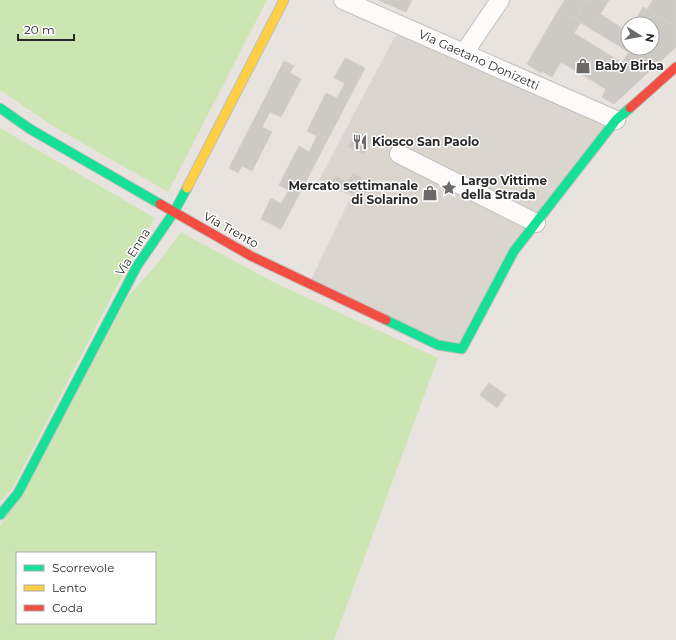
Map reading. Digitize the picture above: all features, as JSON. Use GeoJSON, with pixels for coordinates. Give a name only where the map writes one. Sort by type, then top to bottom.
{"type":"FeatureCollection","features":[{"type":"Feature","properties":{"kind":"street","name":"Via Enna"},"geometry":{"type":"LineString","coordinates":[[0,515],[18,493],[137,266],[174,212],[284,0]]}},
{"type":"Feature","properties":{"kind":"street","name":"Via Gaetano Donizetti"},"geometry":{"type":"LineString","coordinates":[[343,0],[616,120]]}},
{"type":"Feature","properties":{"kind":"street"},"geometry":{"type":"LineString","coordinates":[[464,53],[500,0]]}},
{"type":"Feature","properties":{"kind":"street"},"geometry":{"type":"LineString","coordinates":[[399,154],[536,223],[616,120],[676,67]]}},
{"type":"Feature","properties":{"kind":"street","name":"Via Trento"},"geometry":{"type":"LineString","coordinates":[[0,108],[30,129],[251,256],[438,345],[462,349],[514,251],[536,223]]}},
{"type":"Feature","properties":{"kind":"green space"},"geometry":{"type":"Polygon","coordinates":[[[0,0],[267,0],[168,192],[56,128],[0,90],[0,0]]]}},
{"type":"Feature","properties":{"kind":"green space"},"geometry":{"type":"Polygon","coordinates":[[[0,128],[155,218],[129,263],[12,489],[0,503],[0,128]]]}},
{"type":"Feature","properties":{"kind":"green space"},"geometry":{"type":"Polygon","coordinates":[[[181,232],[273,282],[438,358],[334,640],[0,640],[0,526],[129,295],[158,263],[181,232]]]}},
{"type":"Feature","properties":{"kind":"shaded area","name":"Largo Vittime della Strada"},"geometry":{"type":"Polygon","coordinates":[[[402,26],[616,120],[514,251],[462,349],[309,284],[351,196],[319,180],[393,40],[402,26]]]}},
{"type":"Feature","properties":{"kind":"building"},"geometry":{"type":"Polygon","coordinates":[[[378,0],[412,0],[406,12],[378,0]]]}},
{"type":"Feature","properties":{"kind":"building"},"geometry":{"type":"Polygon","coordinates":[[[565,0],[587,0],[575,19],[559,9],[565,0]]]}},
{"type":"Feature","properties":{"kind":"building"},"geometry":{"type":"Polygon","coordinates":[[[587,0],[609,0],[591,29],[575,19],[587,0]]]}},
{"type":"Feature","properties":{"kind":"building"},"geometry":{"type":"Polygon","coordinates":[[[653,0],[676,0],[676,27],[660,16],[647,9],[653,0]]]}},
{"type":"Feature","properties":{"kind":"building"},"geometry":{"type":"Polygon","coordinates":[[[643,7],[658,16],[638,16],[643,7]]]}},
{"type":"Feature","properties":{"kind":"building"},"geometry":{"type":"Polygon","coordinates":[[[559,9],[581,22],[574,33],[622,63],[626,56],[635,56],[653,68],[614,104],[602,97],[606,89],[561,62],[552,77],[542,71],[541,73],[527,64],[559,9]]]}},
{"type":"Feature","properties":{"kind":"building"},"geometry":{"type":"Polygon","coordinates":[[[600,14],[620,27],[620,44],[619,46],[591,29],[600,14]]]}},
{"type":"Feature","properties":{"kind":"building"},"geometry":{"type":"Polygon","coordinates":[[[660,17],[676,27],[676,47],[653,68],[634,56],[660,56],[660,17]]]}},
{"type":"Feature","properties":{"kind":"building"},"geometry":{"type":"Polygon","coordinates":[[[345,58],[365,68],[281,229],[261,219],[271,198],[281,204],[289,190],[279,185],[299,146],[309,152],[317,136],[307,131],[326,93],[337,98],[345,83],[334,78],[345,58]]]}},
{"type":"Feature","properties":{"kind":"building"},"geometry":{"type":"Polygon","coordinates":[[[284,61],[294,66],[290,73],[301,79],[281,117],[270,112],[262,127],[272,132],[252,171],[242,166],[238,173],[229,168],[284,61]]]}},
{"type":"Feature","properties":{"kind":"building","name":"Kiosco San Paolo"},"geometry":{"type":"Polygon","coordinates":[[[356,131],[371,138],[364,154],[348,147],[356,131]]]}},
{"type":"Feature","properties":{"kind":"building"},"geometry":{"type":"Polygon","coordinates":[[[353,173],[362,178],[354,194],[331,183],[335,176],[348,182],[353,173]]]}},
{"type":"Feature","properties":{"kind":"building"},"geometry":{"type":"Polygon","coordinates":[[[489,383],[506,395],[497,408],[480,395],[489,383]]]}},
{"type":"Feature","properties":{"kind":"traffic: fast"},"geometry":{"type":"LineString","coordinates":[[0,108],[30,129],[160,204]]}},
{"type":"Feature","properties":{"kind":"traffic: fast"},"geometry":{"type":"LineString","coordinates":[[386,320],[438,345],[462,349],[514,251],[616,120],[630,108]]}},
{"type":"Feature","properties":{"kind":"traffic: fast"},"geometry":{"type":"LineString","coordinates":[[0,515],[18,493],[137,266],[174,212],[187,188]]}},
{"type":"Feature","properties":{"kind":"traffic: slow"},"geometry":{"type":"LineString","coordinates":[[187,188],[284,0]]}},
{"type":"Feature","properties":{"kind":"traffic: jam"},"geometry":{"type":"LineString","coordinates":[[630,108],[676,67]]}},
{"type":"Feature","properties":{"kind":"traffic: jam"},"geometry":{"type":"LineString","coordinates":[[160,204],[251,256],[386,320]]}},
{"type":"Feature","properties":{"kind":"place","name":"Baby Birba"},"geometry":{"type":"Point","coordinates":[583,66]}},
{"type":"Feature","properties":{"kind":"place","name":"Kiosco San Paolo"},"geometry":{"type":"Point","coordinates":[360,142]}},
{"type":"Feature","properties":{"kind":"place","name":"Largo Vittime della Strada"},"geometry":{"type":"Point","coordinates":[449,188]}},
{"type":"Feature","properties":{"kind":"place","name":"Mercato settimanale di Solarino"},"geometry":{"type":"Point","coordinates":[430,193]}}]}
